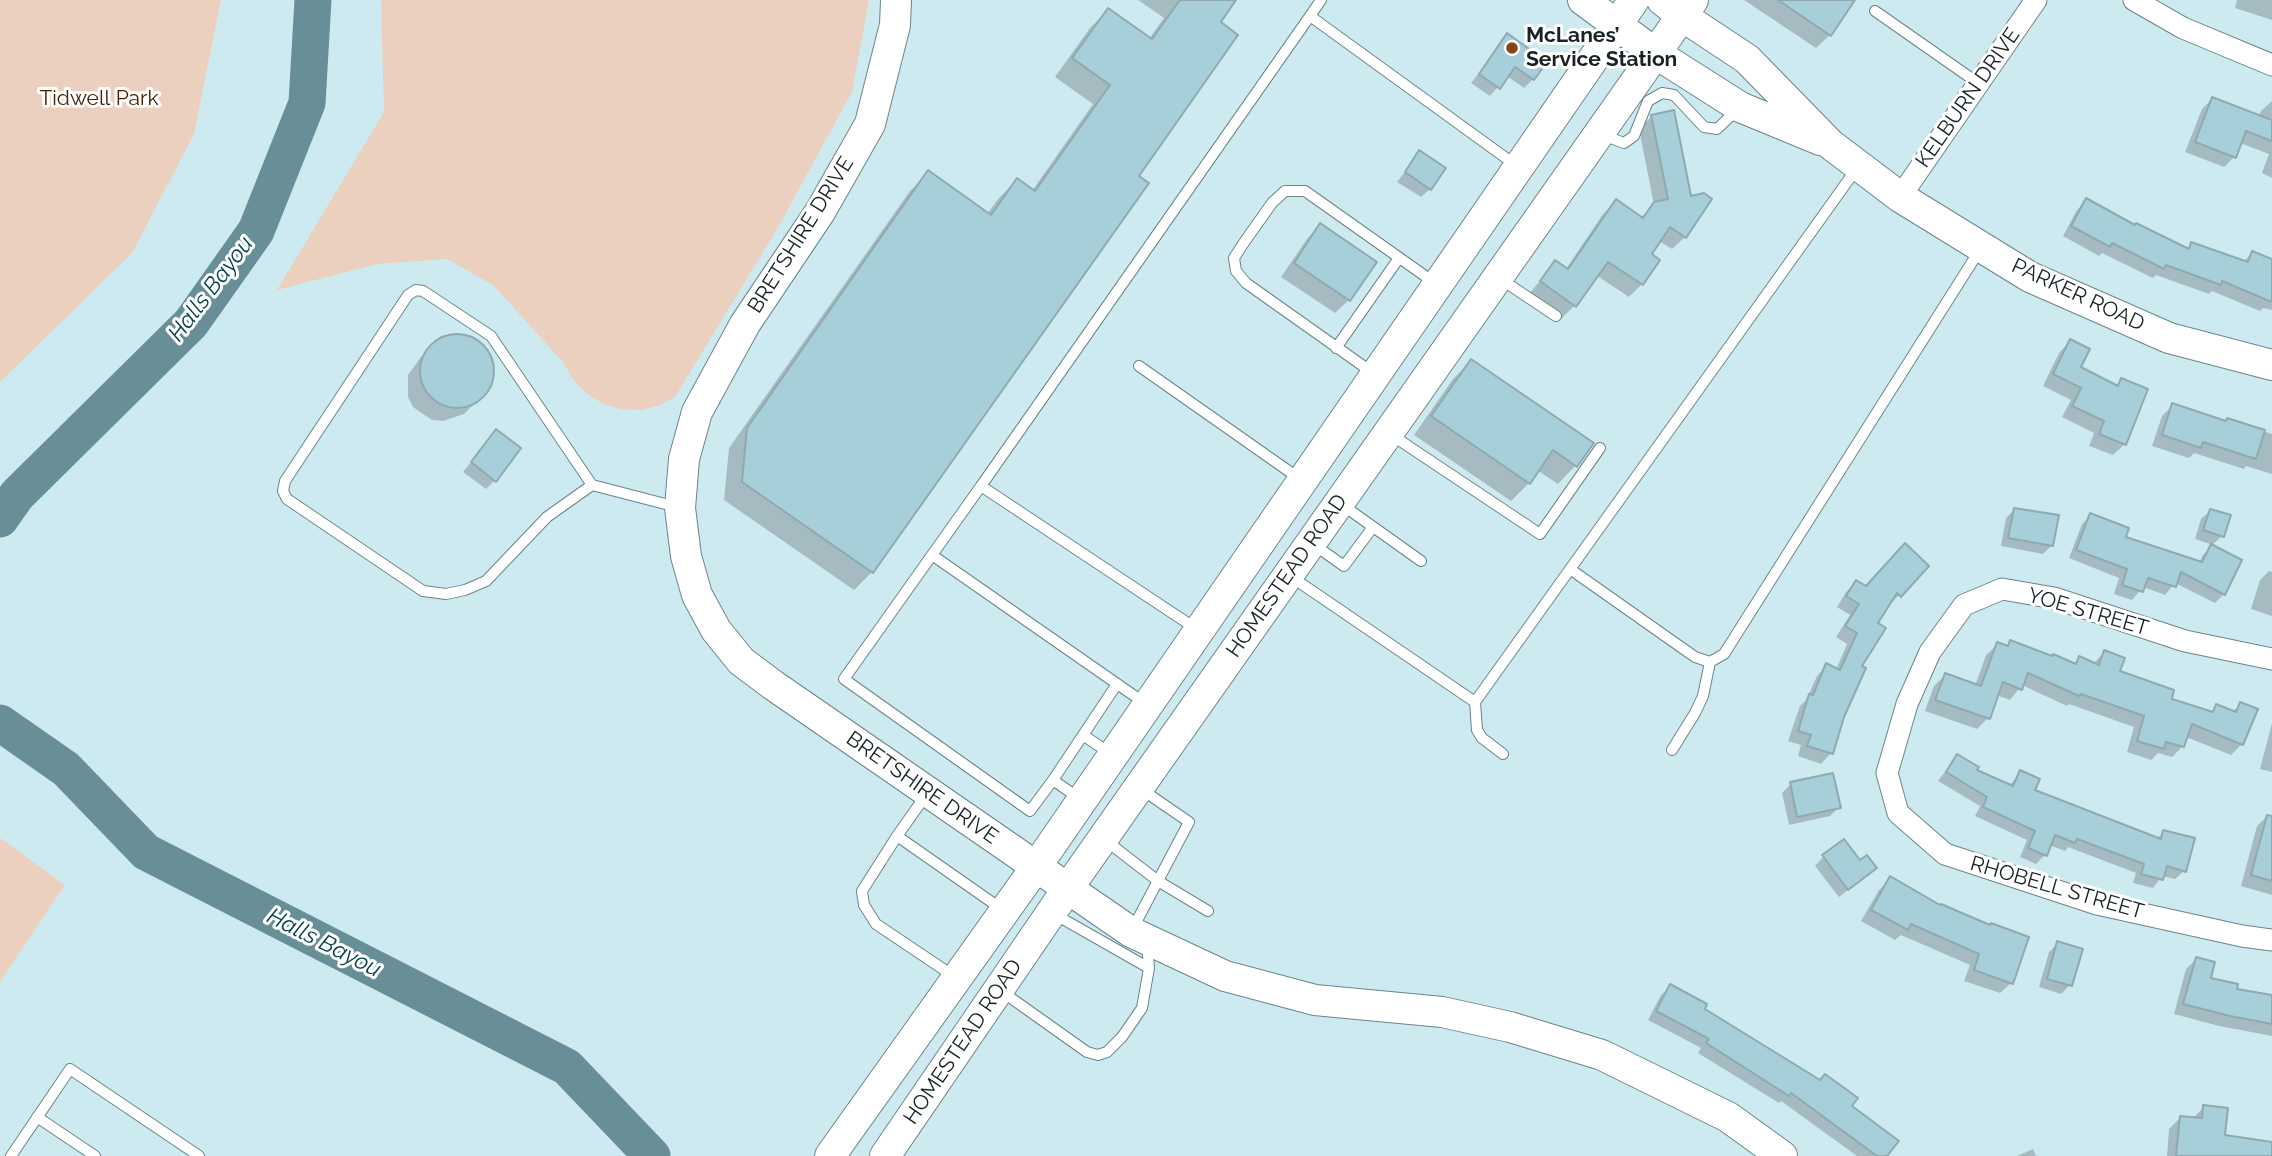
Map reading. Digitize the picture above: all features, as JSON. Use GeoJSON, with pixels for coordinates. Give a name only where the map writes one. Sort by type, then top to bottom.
{"type":"FeatureCollection","features":[{"type":"Feature","properties":{"kind":"main road","name":"BRETSHIRE DRIVE"},"geometry":{"type":"LineString","coordinates":[[897,0],[895,25],[870,124],[820,212],[745,324],[696,412],[684,459],[680,508],[686,556],[697,595],[716,630],[741,661],[1068,888],[1142,947],[1225,976],[1315,1000],[1442,1012],[1510,1027],[1602,1055],[1728,1117],[1782,1156]]}},
{"type":"Feature","properties":{"kind":"main road","name":"PARKER ROAD"},"geometry":{"type":"LineString","coordinates":[[1583,0],[1655,53],[1740,107],[1830,144]]}},
{"type":"Feature","properties":{"kind":"main road","name":"HOMESTEAD ROAD"},"geometry":{"type":"LineString","coordinates":[[839,1144],[1082,801],[1634,0]]}},
{"type":"Feature","properties":{"kind":"main road","name":"PARKER ROAD"},"geometry":{"type":"LineString","coordinates":[[1679,5],[1747,60],[1830,144],[1900,197],[2030,277],[2169,338],[2272,365]]}},
{"type":"Feature","properties":{"kind":"main road","name":"HOMESTEAD ROAD"},"geometry":{"type":"LineString","coordinates":[[885,1156],[1068,888],[1655,53],[1679,5]]}},
{"type":"Feature","properties":{"kind":"main road"},"geometry":{"type":"LineString","coordinates":[[1201,628],[1238,646]]}},
{"type":"Feature","properties":{"kind":"main road"},"geometry":{"type":"LineString","coordinates":[[839,1144],[878,1156]]}},
{"type":"Feature","properties":{"kind":"street","name":"KELBURN DRIVE"},"geometry":{"type":"LineString","coordinates":[[1900,197],[2036,0]]}},
{"type":"Feature","properties":{"kind":"street"},"geometry":{"type":"LineString","coordinates":[[2134,0],[2183,28],[2272,65]]}},
{"type":"Feature","properties":{"kind":"street","name":"YOE STREET"},"geometry":{"type":"LineString","coordinates":[[1898,813],[1888,772],[1907,704],[1930,652],[1964,605],[2002,589],[2054,598],[2185,642],[2272,659]]}},
{"type":"Feature","properties":{"kind":"street","name":"RHOBELL STREET"},"geometry":{"type":"LineString","coordinates":[[1898,813],[1945,855],[2097,904],[2242,936],[2272,940]]}},
{"type":"Feature","properties":{"kind":"lane"},"geometry":{"type":"LineString","coordinates":[[1117,684],[1030,811],[844,679],[1321,0]]}},
{"type":"Feature","properties":{"kind":"lane"},"geometry":{"type":"LineString","coordinates":[[1875,11],[1978,83]]}},
{"type":"Feature","properties":{"kind":"lane"},"geometry":{"type":"LineString","coordinates":[[1310,16],[1519,167]]}},
{"type":"Feature","properties":{"kind":"lane"},"geometry":{"type":"LineString","coordinates":[[1597,133],[1624,143],[1634,136],[1648,100],[1662,93],[1674,95],[1704,127],[1717,130],[1740,107]]}},
{"type":"Feature","properties":{"kind":"lane"},"geometry":{"type":"LineString","coordinates":[[1503,754],[1482,738],[1477,730],[1475,702],[1859,166]]}},
{"type":"Feature","properties":{"kind":"lane"},"geometry":{"type":"LineString","coordinates":[[1375,375],[1246,283],[1236,271],[1234,258],[1243,244],[1272,203],[1284,191],[1305,191],[1438,285]]}},
{"type":"Feature","properties":{"kind":"lane"},"geometry":{"type":"LineString","coordinates":[[1570,569],[1695,657],[1710,662],[1724,654],[1982,247]]}},
{"type":"Feature","properties":{"kind":"lane"},"geometry":{"type":"LineString","coordinates":[[1336,348],[1399,258]]}},
{"type":"Feature","properties":{"kind":"lane"},"geometry":{"type":"LineString","coordinates":[[1497,277],[1556,316]]}},
{"type":"Feature","properties":{"kind":"lane"},"geometry":{"type":"LineString","coordinates":[[592,485],[547,517],[486,580],[466,590],[446,594],[423,590],[287,499],[283,491],[285,481],[408,295],[416,290],[424,291],[491,336],[592,485],[680,508]]}},
{"type":"Feature","properties":{"kind":"lane"},"geometry":{"type":"LineString","coordinates":[[1139,366],[1303,481]]}},
{"type":"Feature","properties":{"kind":"lane"},"geometry":{"type":"LineString","coordinates":[[1388,432],[1540,534],[1600,448]]}},
{"type":"Feature","properties":{"kind":"lane"},"geometry":{"type":"LineString","coordinates":[[981,486],[1201,628]]}},
{"type":"Feature","properties":{"kind":"lane"},"geometry":{"type":"LineString","coordinates":[[1339,502],[1421,561]]}},
{"type":"Feature","properties":{"kind":"lane"},"geometry":{"type":"LineString","coordinates":[[1310,543],[1345,566],[1373,527]]}},
{"type":"Feature","properties":{"kind":"lane"},"geometry":{"type":"LineString","coordinates":[[932,555],[1148,705]]}},
{"type":"Feature","properties":{"kind":"lane"},"geometry":{"type":"LineString","coordinates":[[1288,575],[1475,702]]}},
{"type":"Feature","properties":{"kind":"lane"},"geometry":{"type":"LineString","coordinates":[[1672,750],[1703,696],[1710,662]]}},
{"type":"Feature","properties":{"kind":"lane"},"geometry":{"type":"LineString","coordinates":[[1083,735],[1113,756]]}},
{"type":"Feature","properties":{"kind":"lane"},"geometry":{"type":"LineString","coordinates":[[1053,780],[1082,801]]}},
{"type":"Feature","properties":{"kind":"lane"},"geometry":{"type":"LineString","coordinates":[[999,989],[1087,1052],[1098,1055],[1107,1052],[1122,1037],[1142,1008],[1142,947],[1158,881],[1189,822],[1139,788]]}},
{"type":"Feature","properties":{"kind":"lane"},"geometry":{"type":"LineString","coordinates":[[928,792],[862,891],[864,905],[876,924],[957,978]]}},
{"type":"Feature","properties":{"kind":"lane"},"geometry":{"type":"LineString","coordinates":[[897,836],[1005,911]]}},
{"type":"Feature","properties":{"kind":"lane"},"geometry":{"type":"LineString","coordinates":[[1103,838],[1158,881],[1208,911]]}},
{"type":"Feature","properties":{"kind":"lane"},"geometry":{"type":"LineString","coordinates":[[1051,913],[1142,947]]}},
{"type":"Feature","properties":{"kind":"lane"},"geometry":{"type":"LineString","coordinates":[[11,1156],[66,1071],[74,1070],[199,1156]]}},
{"type":"Feature","properties":{"kind":"lane"},"geometry":{"type":"LineString","coordinates":[[37,1117],[95,1156]]}},
{"type":"Feature","properties":{"kind":"green space","name":"Tidwell Park"},"geometry":{"type":"Polygon","coordinates":[[[0,0],[221,0],[194,134],[132,253],[0,382],[0,0]]]}},
{"type":"Feature","properties":{"kind":"green space"},"geometry":{"type":"Polygon","coordinates":[[[381,0],[869,0],[852,92],[776,231],[675,397],[658,406],[640,410],[620,409],[602,403],[586,393],[573,379],[563,362],[493,285],[447,259],[377,264],[277,290],[384,112],[381,0]]]}},
{"type":"Feature","properties":{"kind":"green space"},"geometry":{"type":"Polygon","coordinates":[[[0,838],[65,885],[0,982],[0,838]]]}},
{"type":"Feature","properties":{"kind":"building"},"geometry":{"type":"Polygon","coordinates":[[[1180,0],[1236,0],[1221,22],[1238,35],[1139,176],[1149,183],[873,573],[742,482],[747,428],[928,170],[991,215],[1017,178],[1035,191],[1110,85],[1072,58],[1108,8],[1152,39],[1180,0]]]}},
{"type":"Feature","properties":{"kind":"building"},"geometry":{"type":"Polygon","coordinates":[[[1778,0],[1855,0],[1831,36],[1778,0]]]}},
{"type":"Feature","properties":{"kind":"building","name":"McLanes’ Service Station"},"geometry":{"type":"Polygon","coordinates":[[[1507,33],[1547,62],[1534,80],[1515,67],[1500,89],[1479,74],[1507,33]]]}},
{"type":"Feature","properties":{"kind":"building"},"geometry":{"type":"Polygon","coordinates":[[[2212,97],[2272,120],[2272,141],[2246,131],[2236,158],[2195,142],[2212,97]]]}},
{"type":"Feature","properties":{"kind":"building"},"geometry":{"type":"Polygon","coordinates":[[[1674,110],[1691,196],[1704,193],[1712,199],[1686,238],[1670,227],[1652,254],[1660,260],[1643,285],[1608,262],[1576,307],[1540,281],[1555,260],[1568,269],[1616,199],[1643,218],[1654,202],[1668,199],[1651,115],[1674,110]]]}},
{"type":"Feature","properties":{"kind":"building"},"geometry":{"type":"Polygon","coordinates":[[[1419,150],[1446,168],[1431,190],[1405,172],[1419,150]]]}},
{"type":"Feature","properties":{"kind":"building"},"geometry":{"type":"Polygon","coordinates":[[[2086,198],[2135,225],[2136,223],[2189,249],[2191,242],[2248,262],[2252,251],[2272,259],[2272,302],[2222,281],[2221,285],[2166,265],[2164,269],[2112,243],[2110,247],[2071,226],[2086,198]]]}},
{"type":"Feature","properties":{"kind":"building"},"geometry":{"type":"Polygon","coordinates":[[[1320,223],[1377,262],[1350,301],[1294,263],[1320,223]]]}},
{"type":"Feature","properties":{"kind":"building"},"geometry":{"type":"Polygon","coordinates":[[[450,334],[464,334],[478,340],[488,350],[494,371],[488,392],[478,402],[464,408],[450,408],[436,402],[426,392],[420,378],[420,364],[426,350],[436,340],[450,334]]]}},
{"type":"Feature","properties":{"kind":"building"},"geometry":{"type":"Polygon","coordinates":[[[2070,339],[2090,349],[2081,367],[2118,386],[2121,378],[2148,389],[2126,445],[2099,434],[2104,421],[2072,406],[2081,388],[2053,374],[2070,339]]]}},
{"type":"Feature","properties":{"kind":"building"},"geometry":{"type":"Polygon","coordinates":[[[1471,359],[1594,443],[1577,467],[1553,450],[1530,484],[1431,416],[1471,359]]]}},
{"type":"Feature","properties":{"kind":"building"},"geometry":{"type":"Polygon","coordinates":[[[2172,403],[2226,421],[2227,418],[2265,430],[2256,459],[2203,442],[2201,448],[2162,435],[2172,403]]]}},
{"type":"Feature","properties":{"kind":"building"},"geometry":{"type":"Polygon","coordinates":[[[496,429],[521,448],[496,482],[471,462],[496,429]]]}},
{"type":"Feature","properties":{"kind":"building"},"geometry":{"type":"Polygon","coordinates":[[[2014,508],[2059,515],[2053,546],[2008,538],[2014,508]]]}},
{"type":"Feature","properties":{"kind":"building"},"geometry":{"type":"Polygon","coordinates":[[[2210,509],[2231,515],[2224,537],[2203,530],[2210,509]]]}},
{"type":"Feature","properties":{"kind":"building"},"geometry":{"type":"Polygon","coordinates":[[[2090,513],[2129,528],[2126,537],[2202,562],[2211,544],[2242,560],[2225,595],[2181,572],[2176,587],[2148,578],[2143,592],[2122,585],[2127,569],[2076,550],[2090,513]]]}},
{"type":"Feature","properties":{"kind":"building"},"geometry":{"type":"Polygon","coordinates":[[[1905,543],[1929,566],[1901,597],[1897,593],[1878,623],[1886,628],[1862,666],[1866,668],[1844,717],[1833,754],[1807,746],[1811,735],[1798,731],[1809,694],[1813,695],[1826,663],[1840,670],[1857,633],[1845,626],[1859,604],[1846,596],[1856,580],[1866,586],[1905,543]]]}},
{"type":"Feature","properties":{"kind":"building"},"geometry":{"type":"Polygon","coordinates":[[[2010,640],[2076,664],[2079,656],[2099,665],[2104,650],[2125,658],[2120,671],[2174,690],[2172,699],[2213,712],[2216,704],[2236,712],[2240,702],[2258,709],[2243,745],[2192,724],[2184,747],[2166,742],[2164,749],[2137,741],[2144,716],[2081,694],[2079,696],[2028,673],[2022,690],[2003,682],[1990,719],[1935,700],[1945,673],[1981,686],[1997,642],[2008,646],[2010,640]]]}},
{"type":"Feature","properties":{"kind":"building"},"geometry":{"type":"Polygon","coordinates":[[[1957,754],[1979,767],[1977,770],[2013,786],[2020,770],[2040,779],[2035,790],[2161,839],[2163,830],[2195,838],[2186,872],[2167,866],[2163,880],[2141,874],[2144,864],[2077,839],[2075,843],[2055,835],[2047,856],[2028,848],[2035,831],[1983,807],[1987,797],[1946,772],[1957,754]]]}},
{"type":"Feature","properties":{"kind":"building"},"geometry":{"type":"Polygon","coordinates":[[[1833,773],[1841,808],[1797,817],[1790,782],[1833,773]]]}},
{"type":"Feature","properties":{"kind":"building"},"geometry":{"type":"Polygon","coordinates":[[[2267,815],[2272,816],[2272,881],[2251,875],[2267,815]]]}},
{"type":"Feature","properties":{"kind":"building"},"geometry":{"type":"Polygon","coordinates":[[[1844,839],[1860,860],[1867,855],[1877,868],[1848,890],[1822,855],[1844,839]]]}},
{"type":"Feature","properties":{"kind":"building"},"geometry":{"type":"Polygon","coordinates":[[[1890,876],[1940,905],[2029,937],[2013,984],[1974,970],[1979,954],[1911,924],[1908,930],[1871,910],[1890,876]]]}},
{"type":"Feature","properties":{"kind":"building"},"geometry":{"type":"Polygon","coordinates":[[[2057,941],[2083,949],[2072,986],[2047,979],[2057,941]]]}},
{"type":"Feature","properties":{"kind":"building"},"geometry":{"type":"Polygon","coordinates":[[[2196,957],[2215,962],[2211,978],[2238,984],[2237,989],[2272,995],[2272,1024],[2183,1004],[2196,957]]]}},
{"type":"Feature","properties":{"kind":"building"},"geometry":{"type":"Polygon","coordinates":[[[1670,984],[1707,1004],[1705,1009],[1820,1080],[1825,1074],[1858,1098],[1852,1106],[1899,1141],[1887,1156],[1877,1156],[1791,1093],[1789,1096],[1706,1043],[1709,1039],[1656,1011],[1670,984]]]}},
{"type":"Feature","properties":{"kind":"building"},"geometry":{"type":"Polygon","coordinates":[[[2203,1105],[2228,1108],[2225,1135],[2272,1142],[2272,1156],[2176,1156],[2180,1116],[2202,1118],[2203,1105]]]}},
{"type":"Feature","properties":{"kind":"waterway","name":"Halls Bayou"},"geometry":{"type":"LineString","coordinates":[[0,519],[17,495],[191,323],[256,231],[307,103],[313,0]]}},
{"type":"Feature","properties":{"kind":"waterway"},"geometry":{"type":"LineString","coordinates":[[0,497],[8,509]]}},
{"type":"Feature","properties":{"kind":"waterway","name":"Halls Bayou"},"geometry":{"type":"LineString","coordinates":[[0,723],[66,769],[146,852],[567,1067],[652,1156]]}},
{"type":"Feature","properties":{"kind":"place","name":"McLanes’ Service Station"},"geometry":{"type":"Point","coordinates":[1512,48]}}]}
